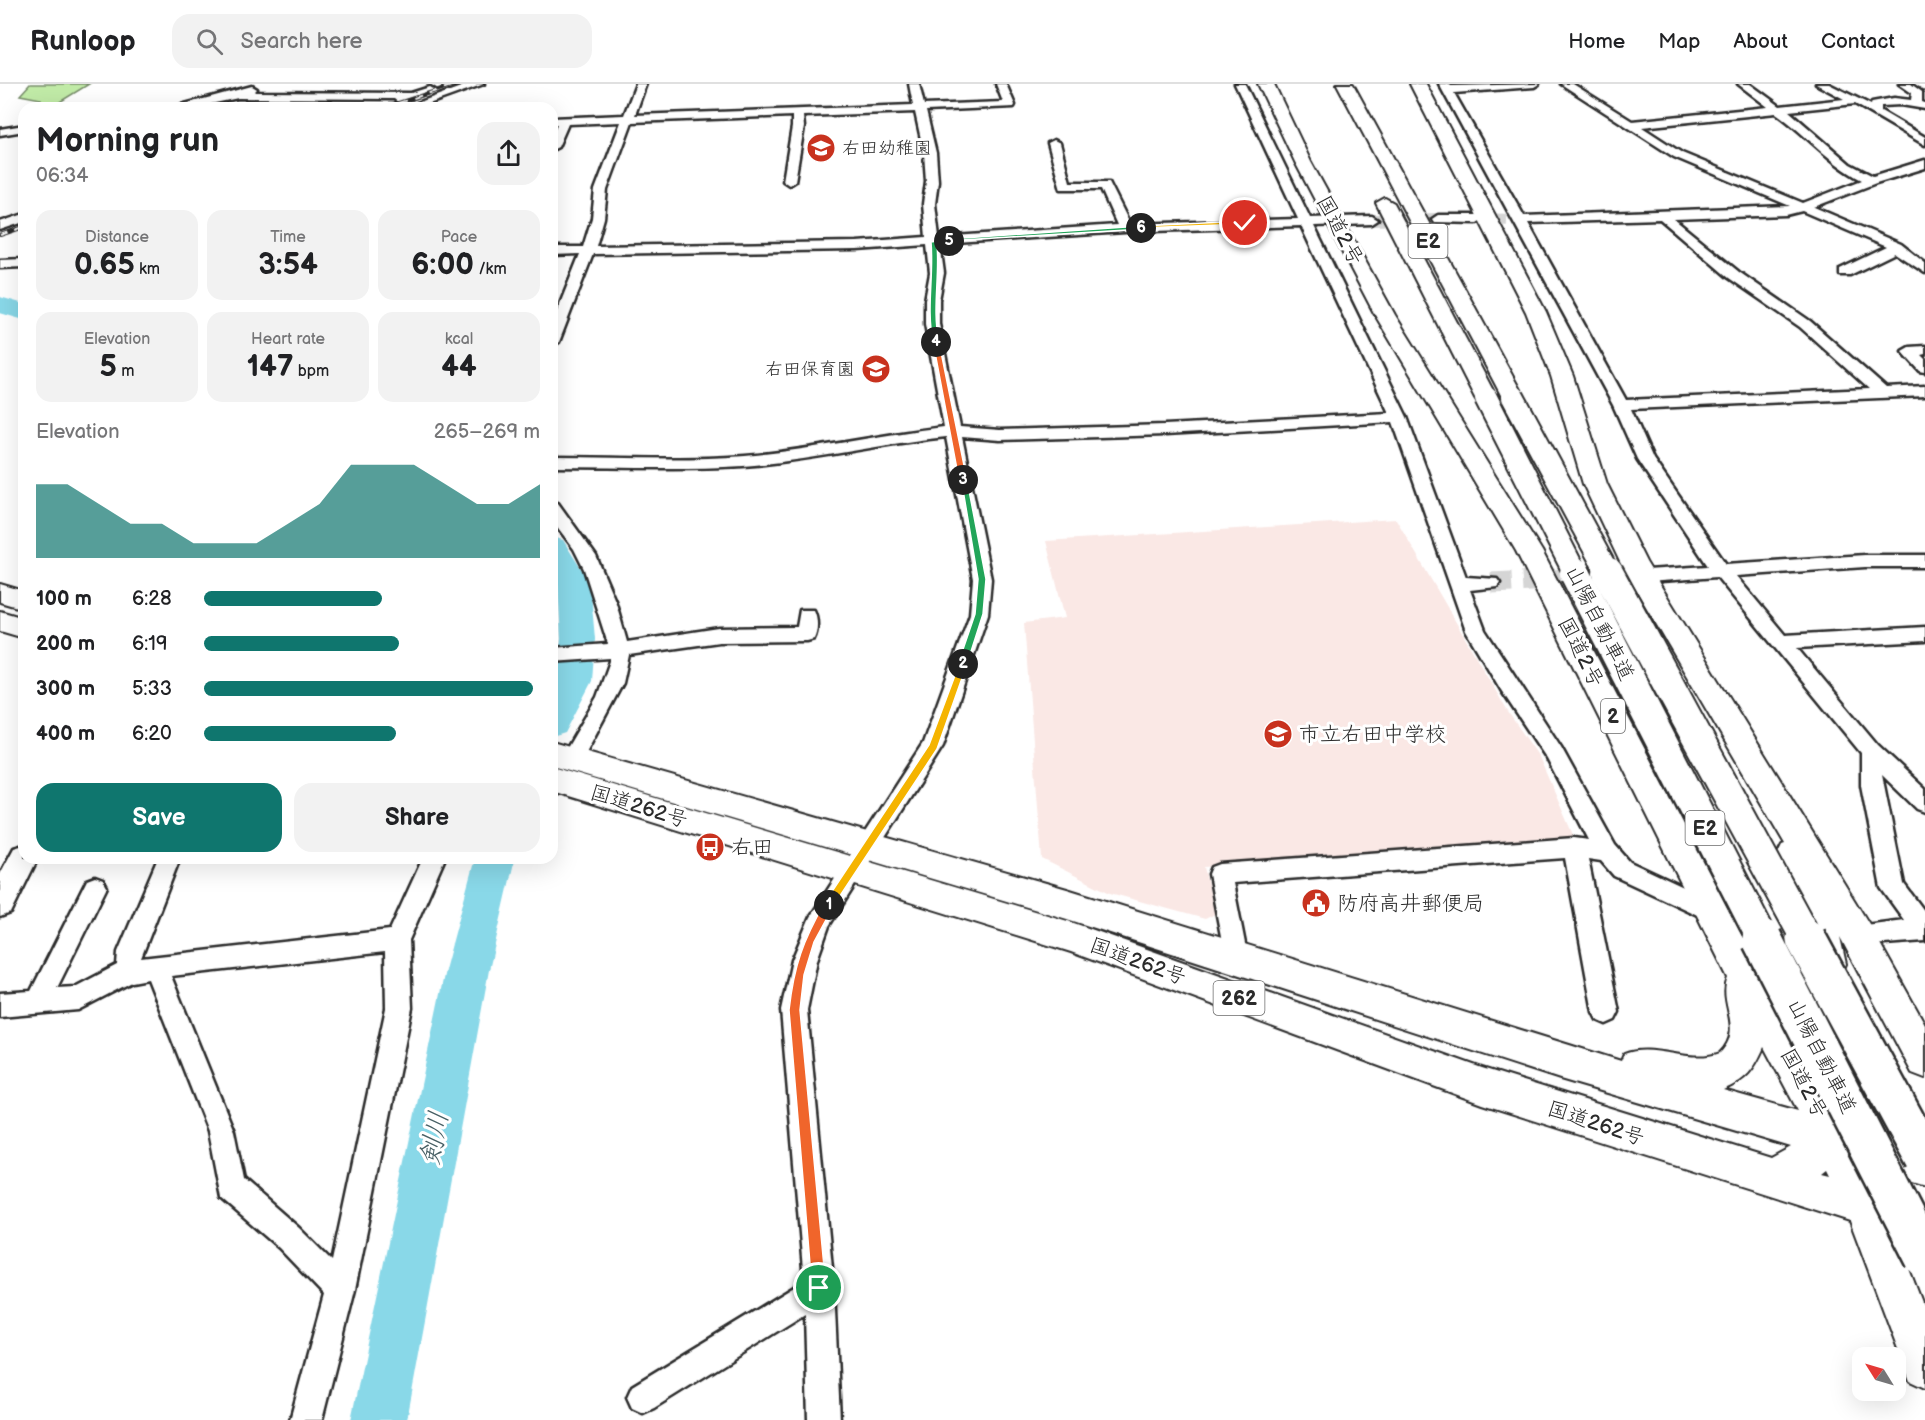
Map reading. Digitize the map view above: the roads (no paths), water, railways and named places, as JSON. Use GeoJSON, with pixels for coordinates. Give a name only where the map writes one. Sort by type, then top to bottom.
{"type":"FeatureCollection","features":[{"type":"Feature","properties":{"kind":"highway","name":"国道2号"},"geometry":{"type":"LineString","coordinates":[[1266,84],[1321,214],[1528,551],[1830,1137],[1864,1205],[1925,1366]]}},
{"type":"Feature","properties":{"kind":"highway"},"geometry":{"type":"LineString","coordinates":[[1285,84],[1299,128],[1324,185],[1321,214]]}},
{"type":"Feature","properties":{"kind":"highway"},"geometry":{"type":"LineString","coordinates":[[1325,84],[1335,104]]}},
{"type":"Feature","properties":{"kind":"highway","name":"山陽自動車道"},"geometry":{"type":"LineString","coordinates":[[1345,84],[1925,1258]]}},
{"type":"Feature","properties":{"kind":"highway"},"geometry":{"type":"LineString","coordinates":[[1400,84],[1467,179]]}},
{"type":"Feature","properties":{"kind":"highway"},"geometry":{"type":"LineString","coordinates":[[1418,84],[1536,312],[1562,376],[1595,484],[1628,552],[1857,936],[1925,1060]]}},
{"type":"Feature","properties":{"kind":"highway","name":"山陽自動車道"},"geometry":{"type":"LineString","coordinates":[[1376,186],[1499,398],[1925,1159]]}},
{"type":"Feature","properties":{"kind":"highway"},"geometry":{"type":"LineString","coordinates":[[0,593],[18,598]]}},
{"type":"Feature","properties":{"kind":"highway"},"geometry":{"type":"LineString","coordinates":[[0,621],[18,626]]}},
{"type":"Feature","properties":{"kind":"highway","name":"国道262号"},"geometry":{"type":"LineString","coordinates":[[560,763],[860,858],[1482,1086],[1774,1179],[1925,1220]]}},
{"type":"Feature","properties":{"kind":"highway"},"geometry":{"type":"LineString","coordinates":[[1769,788],[1825,943],[1846,1056],[1840,1113],[1830,1137],[1818,1153],[1774,1179]]}},
{"type":"Feature","properties":{"kind":"highway","name":"国道262号"},"geometry":{"type":"LineString","coordinates":[[860,858],[1067,904],[1560,1061],[1830,1137],[1925,1167]]}},
{"type":"Feature","properties":{"kind":"highway"},"geometry":{"type":"LineString","coordinates":[[1560,1061],[1602,1060],[1671,1073],[1721,1072],[1743,1056],[1750,1031],[1749,1008],[1721,927]]}},
{"type":"Feature","properties":{"kind":"main road"},"geometry":{"type":"LineString","coordinates":[[0,904],[20,864]]}},
{"type":"Feature","properties":{"kind":"street"},"geometry":{"type":"LineString","coordinates":[[241,95],[260,84]]}},
{"type":"Feature","properties":{"kind":"street"},"geometry":{"type":"LineString","coordinates":[[428,102],[479,84]]}},
{"type":"Feature","properties":{"kind":"street"},"geometry":{"type":"LineString","coordinates":[[558,327],[588,250],[598,218],[601,190],[630,119],[640,84]]}},
{"type":"Feature","properties":{"kind":"street"},"geometry":{"type":"LineString","coordinates":[[824,1420],[819,1288],[794,1010],[799,975],[809,941],[933,746],[979,614],[982,579],[932,324],[932,300],[937,273],[929,204],[932,181],[930,153],[914,84]]}},
{"type":"Feature","properties":{"kind":"street"},"geometry":{"type":"LineString","coordinates":[[558,121],[1010,105],[1001,84]]}},
{"type":"Feature","properties":{"kind":"street"},"geometry":{"type":"LineString","coordinates":[[1240,84],[1321,214],[1399,417],[1476,631],[1508,685],[1554,753],[1607,852],[1622,869],[1721,927]]}},
{"type":"Feature","properties":{"kind":"street"},"geometry":{"type":"LineString","coordinates":[[1534,84],[1445,87],[1620,405],[1645,459],[1720,569],[1871,751],[1925,803]]}},
{"type":"Feature","properties":{"kind":"street"},"geometry":{"type":"LineString","coordinates":[[1566,84],[1677,155],[1896,247],[1925,269]]}},
{"type":"Feature","properties":{"kind":"street"},"geometry":{"type":"LineString","coordinates":[[1743,84],[1803,127],[1846,166],[1872,180]]}},
{"type":"Feature","properties":{"kind":"street"},"geometry":{"type":"LineString","coordinates":[[1821,84],[1857,100],[1925,142]]}},
{"type":"Feature","properties":{"kind":"street"},"geometry":{"type":"LineString","coordinates":[[1875,112],[1876,104],[1892,101],[1921,104],[1917,92],[1904,84]]}},
{"type":"Feature","properties":{"kind":"street"},"geometry":{"type":"LineString","coordinates":[[422,102],[435,86]]}},
{"type":"Feature","properties":{"kind":"street"},"geometry":{"type":"LineString","coordinates":[[392,102],[435,86]]}},
{"type":"Feature","properties":{"kind":"street"},"geometry":{"type":"LineString","coordinates":[[205,102],[241,95],[411,96]]}},
{"type":"Feature","properties":{"kind":"street"},"geometry":{"type":"LineString","coordinates":[[1629,125],[1857,100]]}},
{"type":"Feature","properties":{"kind":"street"},"geometry":{"type":"LineString","coordinates":[[789,181],[798,126],[797,112]]}},
{"type":"Feature","properties":{"kind":"street"},"geometry":{"type":"LineString","coordinates":[[0,132],[18,129]]}},
{"type":"Feature","properties":{"kind":"street"},"geometry":{"type":"LineString","coordinates":[[1054,143],[1065,186],[1105,185],[1125,228]]}},
{"type":"Feature","properties":{"kind":"street"},"geometry":{"type":"LineString","coordinates":[[1519,220],[1660,213],[1786,211],[1802,208],[1872,180],[1925,164]]}},
{"type":"Feature","properties":{"kind":"street"},"geometry":{"type":"LineString","coordinates":[[1660,213],[1734,275],[1805,324],[1881,392]]}},
{"type":"Feature","properties":{"kind":"street"},"geometry":{"type":"LineString","coordinates":[[558,251],[798,248],[934,242],[1321,214],[1372,219]]}},
{"type":"Feature","properties":{"kind":"street"},"geometry":{"type":"LineString","coordinates":[[1438,219],[1477,219]]}},
{"type":"Feature","properties":{"kind":"street"},"geometry":{"type":"LineString","coordinates":[[0,226],[18,220]]}},
{"type":"Feature","properties":{"kind":"street"},"geometry":{"type":"LineString","coordinates":[[1845,272],[1896,247]]}},
{"type":"Feature","properties":{"kind":"street"},"geometry":{"type":"LineString","coordinates":[[0,264],[18,263]]}},
{"type":"Feature","properties":{"kind":"street"},"geometry":{"type":"LineString","coordinates":[[1925,350],[1909,351],[1925,368]]}},
{"type":"Feature","properties":{"kind":"street"},"geometry":{"type":"LineString","coordinates":[[1620,405],[1925,391]]}},
{"type":"Feature","properties":{"kind":"street"},"geometry":{"type":"LineString","coordinates":[[558,462],[742,461],[810,454],[900,437],[954,431],[1000,435],[1165,430],[1399,417]]}},
{"type":"Feature","properties":{"kind":"street"},"geometry":{"type":"LineString","coordinates":[[558,515],[584,549],[598,582],[619,650],[620,661],[605,696],[560,763]]}},
{"type":"Feature","properties":{"kind":"street"},"geometry":{"type":"LineString","coordinates":[[1647,576],[1720,569],[1865,561],[1925,561]]}},
{"type":"Feature","properties":{"kind":"street"},"geometry":{"type":"LineString","coordinates":[[1460,584],[1491,583]]}},
{"type":"Feature","properties":{"kind":"street"},"geometry":{"type":"LineString","coordinates":[[558,655],[619,650],[719,635],[807,634],[807,615]]}},
{"type":"Feature","properties":{"kind":"street"},"geometry":{"type":"LineString","coordinates":[[1780,642],[1925,634]]}},
{"type":"Feature","properties":{"kind":"street"},"geometry":{"type":"LineString","coordinates":[[1871,751],[1872,785],[1893,888],[1924,930]]}},
{"type":"Feature","properties":{"kind":"street"},"geometry":{"type":"LineString","coordinates":[[1236,959],[1220,874],[1574,848],[1607,852]]}},
{"type":"Feature","properties":{"kind":"street"},"geometry":{"type":"LineString","coordinates":[[1574,848],[1606,1012]]}},
{"type":"Feature","properties":{"kind":"street"},"geometry":{"type":"LineString","coordinates":[[128,971],[130,952],[167,864]]}},
{"type":"Feature","properties":{"kind":"street"},"geometry":{"type":"LineString","coordinates":[[306,1420],[340,1290],[399,1008],[397,940],[431,864]]}},
{"type":"Feature","properties":{"kind":"street"},"geometry":{"type":"LineString","coordinates":[[38,1002],[95,887]]}},
{"type":"Feature","properties":{"kind":"street"},"geometry":{"type":"LineString","coordinates":[[1857,936],[1924,930]]}},
{"type":"Feature","properties":{"kind":"street"},"geometry":{"type":"LineString","coordinates":[[0,1005],[78,998],[128,971],[397,940]]}},
{"type":"Feature","properties":{"kind":"street"},"geometry":{"type":"LineString","coordinates":[[155,967],[221,1131],[231,1188],[289,1238],[340,1290]]}},
{"type":"Feature","properties":{"kind":"street"},"geometry":{"type":"LineString","coordinates":[[643,1397],[819,1288]]}},
{"type":"Feature","properties":{"kind":"waterway","name":"剣川"},"geometry":{"type":"LineString","coordinates":[[0,305],[18,310]]}},
{"type":"Feature","properties":{"kind":"waterway","name":"剣川"},"geometry":{"type":"LineString","coordinates":[[558,558],[574,583],[578,639],[574,681],[558,712]]}},
{"type":"Feature","properties":{"kind":"waterway","name":"剣川"},"geometry":{"type":"LineString","coordinates":[[379,1420],[467,970],[494,864]]}},
{"type":"Feature","properties":{"kind":"tunnel"},"geometry":{"type":"LineString","coordinates":[[1372,220],[1438,219]]}},
{"type":"Feature","properties":{"kind":"tunnel"},"geometry":{"type":"LineString","coordinates":[[1477,219],[1519,220]]}},
{"type":"Feature","properties":{"kind":"tunnel"},"geometry":{"type":"LineString","coordinates":[[1491,583],[1589,578]]}},
{"type":"Feature","properties":{"kind":"railway"},"geometry":{"type":"LineString","coordinates":[[402,102],[457,84]]}},
{"type":"Feature","properties":{"kind":"railway"},"geometry":{"type":"LineString","coordinates":[[0,235],[18,229]]}},
{"type":"Feature","properties":{"kind":"place","name":"右田幼稚園"},"geometry":{"type":"Point","coordinates":[821,148]}},
{"type":"Feature","properties":{"kind":"place","name":"右田保育園"},"geometry":{"type":"Point","coordinates":[876,369]}},
{"type":"Feature","properties":{"kind":"place","name":"市立右田中学校"},"geometry":{"type":"Point","coordinates":[1278,734]}},
{"type":"Feature","properties":{"kind":"place","name":"右田"},"geometry":{"type":"Point","coordinates":[710,847]}},
{"type":"Feature","properties":{"kind":"place","name":"防府高井郵便局"},"geometry":{"type":"Point","coordinates":[1316,903]}}]}
